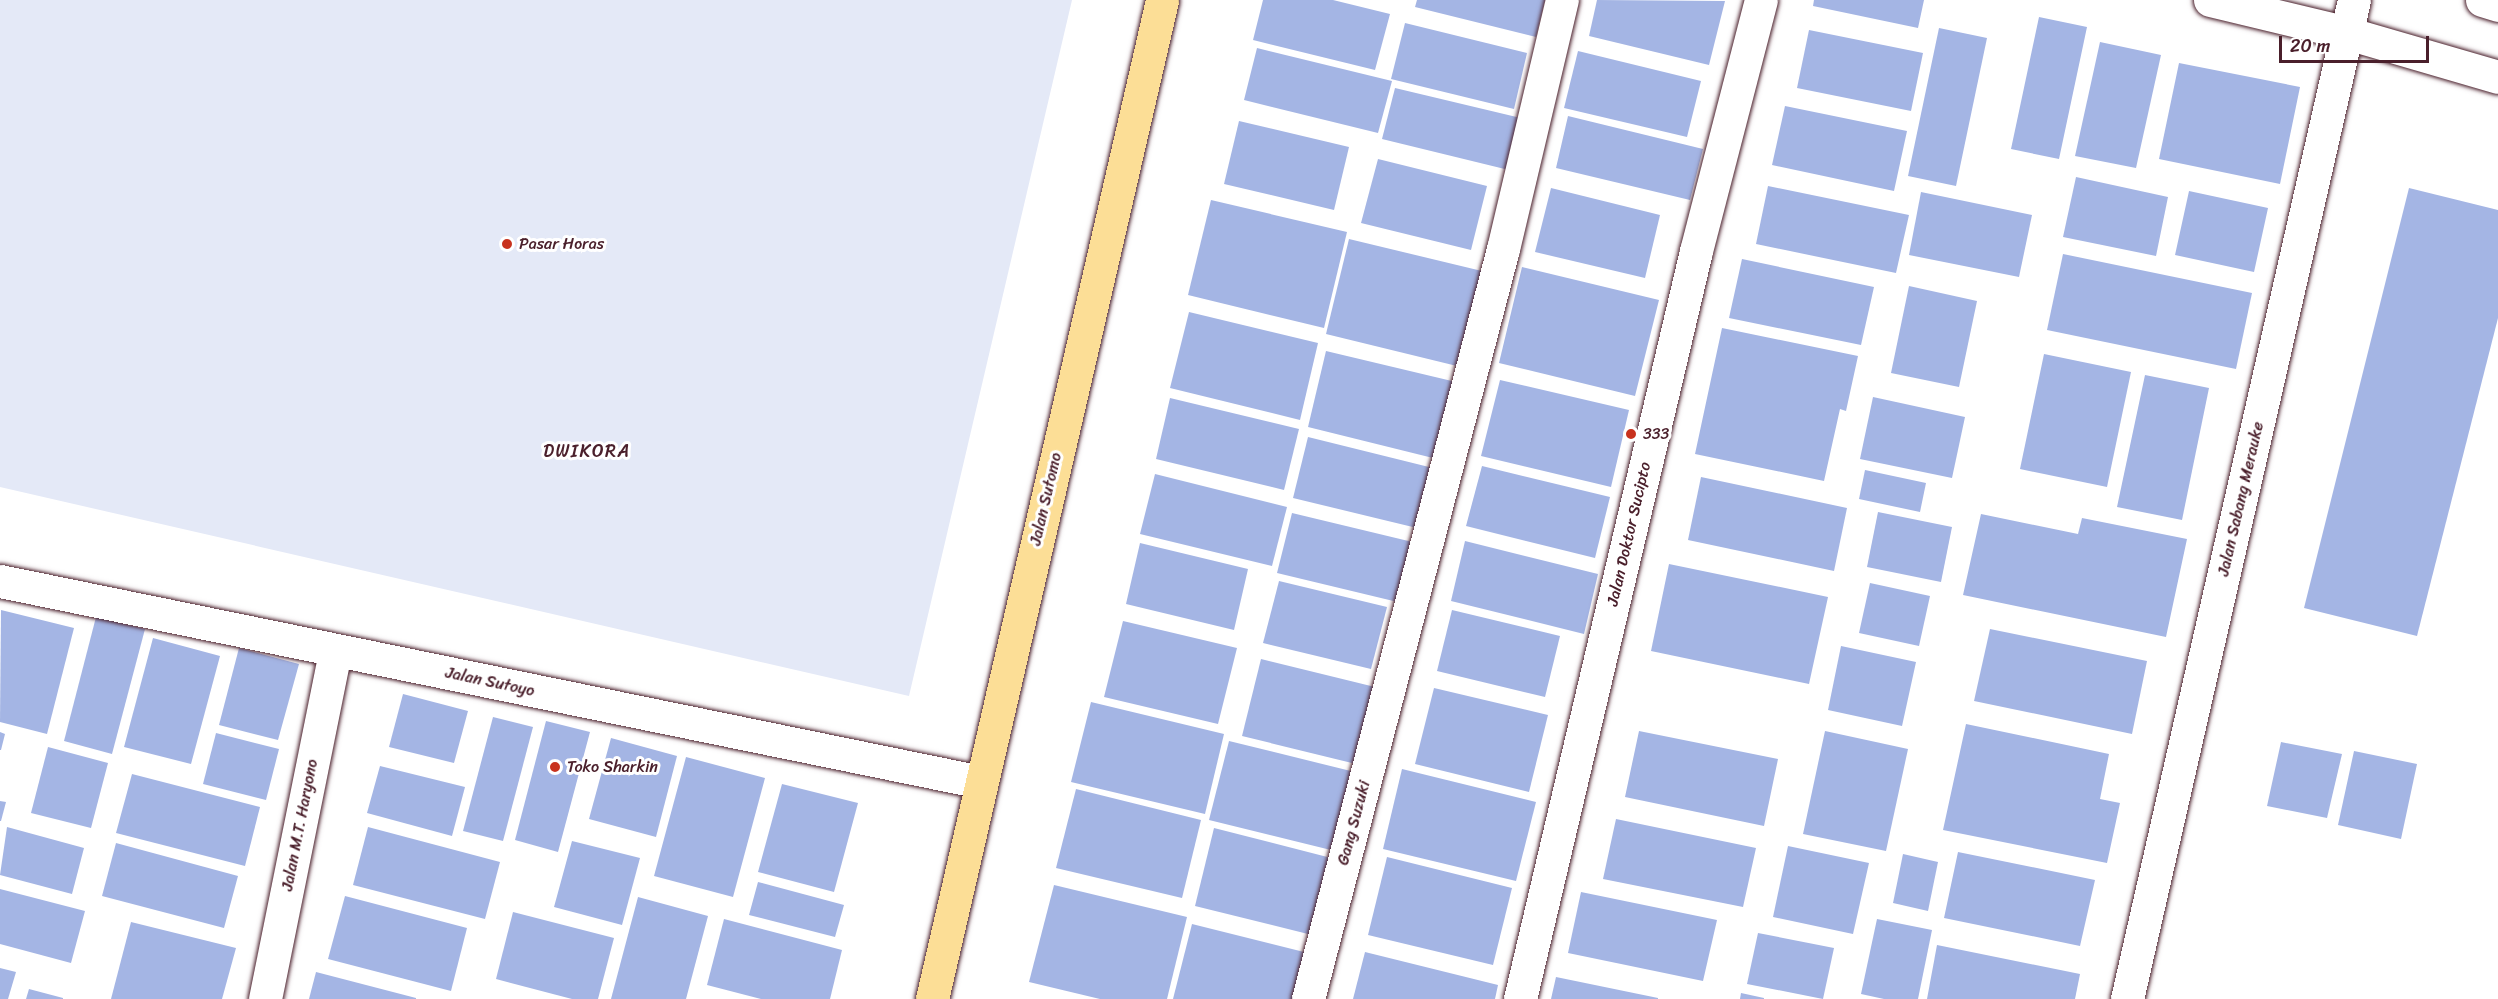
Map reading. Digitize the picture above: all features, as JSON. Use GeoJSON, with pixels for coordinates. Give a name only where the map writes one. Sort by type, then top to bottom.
{"type":"FeatureCollection","features":[{"type":"Feature","properties":{"kind":"main road","name":"Jalan Sutomo"},"geometry":{"type":"LineString","coordinates":[[932,999],[1162,0]]}},
{"type":"Feature","properties":{"kind":"street","name":"Gang Suzuki"},"geometry":{"type":"LineString","coordinates":[[1308,999],[1503,249],[1562,0]]}},
{"type":"Feature","properties":{"kind":"street","name":"Jalan Doktor Sucipto"},"geometry":{"type":"LineString","coordinates":[[1520,999],[1696,251],[1761,0]]}},
{"type":"Feature","properties":{"kind":"street"},"geometry":{"type":"LineString","coordinates":[[2210,0],[2347,33],[2498,77]]}},
{"type":"Feature","properties":{"kind":"street","name":"Jalan Sabang Merauke"},"geometry":{"type":"LineString","coordinates":[[2127,999],[2354,0]]}},
{"type":"Feature","properties":{"kind":"street"},"geometry":{"type":"LineString","coordinates":[[2482,0],[2498,5]]}},
{"type":"Feature","properties":{"kind":"street","name":"Jalan Sutoyo"},"geometry":{"type":"LineString","coordinates":[[0,580],[981,782]]}},
{"type":"Feature","properties":{"kind":"street","name":"Jalan M.T. Haryono"},"geometry":{"type":"LineString","coordinates":[[265,999],[336,651]]}},
{"type":"Feature","properties":{"kind":"shaded area","name":"Pasar Horas"},"geometry":{"type":"Polygon","coordinates":[[[0,0],[1072,0],[909,696],[0,487],[0,0]]]}},
{"type":"Feature","properties":{"kind":"building"},"geometry":{"type":"Polygon","coordinates":[[[1263,0],[1333,0],[1390,14],[1375,70],[1253,40],[1263,0]]]}},
{"type":"Feature","properties":{"kind":"building"},"geometry":{"type":"Polygon","coordinates":[[[1417,0],[1545,0],[1536,37],[1415,7],[1417,0]]]}},
{"type":"Feature","properties":{"kind":"building"},"geometry":{"type":"Polygon","coordinates":[[[1597,0],[1725,1],[1709,65],[1589,36],[1597,0]]]}},
{"type":"Feature","properties":{"kind":"building"},"geometry":{"type":"Polygon","coordinates":[[[1814,0],[1924,0],[1918,28],[1813,6],[1814,0]]]}},
{"type":"Feature","properties":{"kind":"building"},"geometry":{"type":"Polygon","coordinates":[[[2039,17],[2087,27],[2059,159],[2011,149],[2039,17]]]}},
{"type":"Feature","properties":{"kind":"building"},"geometry":{"type":"Polygon","coordinates":[[[1405,23],[1527,53],[1514,109],[1391,79],[1405,23]]]}},
{"type":"Feature","properties":{"kind":"building"},"geometry":{"type":"Polygon","coordinates":[[[1939,28],[1987,38],[1956,186],[1908,176],[1939,28]]]}},
{"type":"Feature","properties":{"kind":"building"},"geometry":{"type":"Polygon","coordinates":[[[1809,30],[1923,53],[1911,111],[1797,88],[1809,30]]]}},
{"type":"Feature","properties":{"kind":"building"},"geometry":{"type":"Polygon","coordinates":[[[2100,42],[2161,55],[2136,168],[2075,156],[2100,42]]]}},
{"type":"Feature","properties":{"kind":"building"},"geometry":{"type":"Polygon","coordinates":[[[1257,48],[1392,81],[1378,133],[1244,100],[1257,48]]]}},
{"type":"Feature","properties":{"kind":"building"},"geometry":{"type":"Polygon","coordinates":[[[1578,51],[1701,81],[1687,137],[1564,108],[1578,51]]]}},
{"type":"Feature","properties":{"kind":"building"},"geometry":{"type":"Polygon","coordinates":[[[2179,63],[2300,87],[2280,184],[2159,159],[2179,63]]]}},
{"type":"Feature","properties":{"kind":"building"},"geometry":{"type":"Polygon","coordinates":[[[1395,88],[1529,120],[1517,172],[1382,139],[1395,88]]]}},
{"type":"Feature","properties":{"kind":"building"},"geometry":{"type":"Polygon","coordinates":[[[1785,106],[1907,131],[1894,191],[1772,165],[1785,106]]]}},
{"type":"Feature","properties":{"kind":"building"},"geometry":{"type":"Polygon","coordinates":[[[1568,116],[1703,149],[1690,200],[1556,168],[1568,116]]]}},
{"type":"Feature","properties":{"kind":"building"},"geometry":{"type":"Polygon","coordinates":[[[1239,121],[1349,147],[1334,210],[1224,184],[1239,121]]]}},
{"type":"Feature","properties":{"kind":"building"},"geometry":{"type":"Polygon","coordinates":[[[1378,159],[1487,186],[1471,250],[1361,223],[1378,159]]]}},
{"type":"Feature","properties":{"kind":"building"},"geometry":{"type":"Polygon","coordinates":[[[2076,177],[2168,197],[2156,256],[2063,237],[2076,177]]]}},
{"type":"Feature","properties":{"kind":"building"},"geometry":{"type":"Polygon","coordinates":[[[1768,186],[1909,215],[1896,273],[1756,244],[1768,186]]]}},
{"type":"Feature","properties":{"kind":"building"},"geometry":{"type":"Polygon","coordinates":[[[1551,188],[1660,215],[1645,278],[1535,252],[1551,188]]]}},
{"type":"Feature","properties":{"kind":"building"},"geometry":{"type":"Polygon","coordinates":[[[2409,188],[2498,210],[2498,318],[2417,636],[2304,608],[2409,188]]]}},
{"type":"Feature","properties":{"kind":"building"},"geometry":{"type":"Polygon","coordinates":[[[2189,191],[2268,208],[2254,272],[2175,255],[2189,191]]]}},
{"type":"Feature","properties":{"kind":"building"},"geometry":{"type":"Polygon","coordinates":[[[1921,192],[2032,215],[2019,277],[1909,255],[1921,192]]]}},
{"type":"Feature","properties":{"kind":"building"},"geometry":{"type":"Polygon","coordinates":[[[1211,200],[1347,232],[1324,328],[1188,295],[1211,200]]]}},
{"type":"Feature","properties":{"kind":"building"},"geometry":{"type":"Polygon","coordinates":[[[1349,239],[1486,272],[1461,367],[1326,334],[1349,239]]]}},
{"type":"Feature","properties":{"kind":"building"},"geometry":{"type":"Polygon","coordinates":[[[2063,254],[2252,293],[2236,369],[2047,330],[2063,254]]]}},
{"type":"Feature","properties":{"kind":"building"},"geometry":{"type":"Polygon","coordinates":[[[1742,259],[1874,287],[1861,345],[1729,318],[1742,259]]]}},
{"type":"Feature","properties":{"kind":"building"},"geometry":{"type":"Polygon","coordinates":[[[1522,267],[1659,300],[1635,396],[1499,363],[1522,267]]]}},
{"type":"Feature","properties":{"kind":"building"},"geometry":{"type":"Polygon","coordinates":[[[1909,286],[1977,301],[1959,387],[1891,373],[1909,286]]]}},
{"type":"Feature","properties":{"kind":"building"},"geometry":{"type":"Polygon","coordinates":[[[1189,312],[1318,343],[1300,420],[1170,388],[1189,312]]]}},
{"type":"Feature","properties":{"kind":"building"},"geometry":{"type":"Polygon","coordinates":[[[1722,328],[1858,356],[1846,411],[1840,409],[1824,481],[1695,454],[1722,328]]]}},
{"type":"Feature","properties":{"kind":"building"},"geometry":{"type":"Polygon","coordinates":[[[1326,351],[1456,382],[1437,459],[1308,427],[1326,351]]]}},
{"type":"Feature","properties":{"kind":"building"},"geometry":{"type":"Polygon","coordinates":[[[2044,354],[2131,372],[2107,487],[2020,469],[2044,354]]]}},
{"type":"Feature","properties":{"kind":"building"},"geometry":{"type":"Polygon","coordinates":[[[2145,375],[2209,388],[2182,520],[2117,507],[2145,375]]]}},
{"type":"Feature","properties":{"kind":"building"},"geometry":{"type":"Polygon","coordinates":[[[1500,380],[1629,410],[1611,487],[1481,456],[1500,380]]]}},
{"type":"Feature","properties":{"kind":"building"},"geometry":{"type":"Polygon","coordinates":[[[1873,397],[1965,417],[1952,478],[1860,459],[1873,397]]]}},
{"type":"Feature","properties":{"kind":"building"},"geometry":{"type":"Polygon","coordinates":[[[1170,398],[1299,429],[1284,490],[1156,459],[1170,398]]]}},
{"type":"Feature","properties":{"kind":"building"},"geometry":{"type":"Polygon","coordinates":[[[1308,437],[1437,469],[1421,529],[1293,498],[1308,437]]]}},
{"type":"Feature","properties":{"kind":"building"},"geometry":{"type":"Polygon","coordinates":[[[1482,466],[1610,497],[1595,558],[1466,526],[1482,466]]]}},
{"type":"Feature","properties":{"kind":"building"},"geometry":{"type":"Polygon","coordinates":[[[1865,470],[1926,483],[1920,512],[1859,499],[1865,470]]]}},
{"type":"Feature","properties":{"kind":"building"},"geometry":{"type":"Polygon","coordinates":[[[1155,474],[1287,507],[1272,566],[1140,534],[1155,474]]]}},
{"type":"Feature","properties":{"kind":"building"},"geometry":{"type":"Polygon","coordinates":[[[1701,477],[1847,508],[1834,571],[1688,540],[1701,477]]]}},
{"type":"Feature","properties":{"kind":"building"},"geometry":{"type":"Polygon","coordinates":[[[1878,512],[1952,527],[1941,582],[1867,567],[1878,512]]]}},
{"type":"Feature","properties":{"kind":"building"},"geometry":{"type":"Polygon","coordinates":[[[1292,513],[1425,545],[1410,605],[1277,573],[1292,513]]]}},
{"type":"Feature","properties":{"kind":"building"},"geometry":{"type":"Polygon","coordinates":[[[1981,514],[2078,534],[2082,518],[2187,539],[2166,637],[1963,595],[1981,514]]]}},
{"type":"Feature","properties":{"kind":"building"},"geometry":{"type":"Polygon","coordinates":[[[1465,541],[1598,574],[1584,634],[1451,601],[1465,541]]]}},
{"type":"Feature","properties":{"kind":"building"},"geometry":{"type":"Polygon","coordinates":[[[1140,543],[1248,569],[1234,630],[1126,604],[1140,543]]]}},
{"type":"Feature","properties":{"kind":"building"},"geometry":{"type":"Polygon","coordinates":[[[1669,564],[1828,597],[1809,684],[1651,651],[1669,564]]]}},
{"type":"Feature","properties":{"kind":"building"},"geometry":{"type":"Polygon","coordinates":[[[1279,581],[1387,607],[1371,669],[1263,643],[1279,581]]]}},
{"type":"Feature","properties":{"kind":"building"},"geometry":{"type":"Polygon","coordinates":[[[1870,583],[1930,596],[1919,646],[1859,633],[1870,583]]]}},
{"type":"Feature","properties":{"kind":"building"},"geometry":{"type":"Polygon","coordinates":[[[1,610],[74,628],[47,734],[0,722],[1,610]]]}},
{"type":"Feature","properties":{"kind":"building"},"geometry":{"type":"Polygon","coordinates":[[[1452,610],[1560,636],[1545,697],[1437,671],[1452,610]]]}},
{"type":"Feature","properties":{"kind":"building"},"geometry":{"type":"Polygon","coordinates":[[[96,617],[145,629],[112,754],[64,741],[96,617]]]}},
{"type":"Feature","properties":{"kind":"building"},"geometry":{"type":"Polygon","coordinates":[[[1123,621],[1237,648],[1218,724],[1104,697],[1123,621]]]}},
{"type":"Feature","properties":{"kind":"building"},"geometry":{"type":"Polygon","coordinates":[[[1990,629],[2147,661],[2132,734],[1974,701],[1990,629]]]}},
{"type":"Feature","properties":{"kind":"building"},"geometry":{"type":"Polygon","coordinates":[[[153,638],[220,656],[191,764],[124,747],[153,638]]]}},
{"type":"Feature","properties":{"kind":"building"},"geometry":{"type":"Polygon","coordinates":[[[1841,646],[1916,662],[1902,726],[1828,710],[1841,646]]]}},
{"type":"Feature","properties":{"kind":"building"},"geometry":{"type":"Polygon","coordinates":[[[239,648],[299,664],[278,740],[219,725],[239,648]]]}},
{"type":"Feature","properties":{"kind":"building"},"geometry":{"type":"Polygon","coordinates":[[[1261,659],[1375,687],[1356,764],[1242,736],[1261,659]]]}},
{"type":"Feature","properties":{"kind":"building"},"geometry":{"type":"Polygon","coordinates":[[[1434,688],[1548,715],[1529,792],[1415,764],[1434,688]]]}},
{"type":"Feature","properties":{"kind":"building"},"geometry":{"type":"Polygon","coordinates":[[[403,694],[468,711],[454,763],[389,747],[403,694]]]}},
{"type":"Feature","properties":{"kind":"building"},"geometry":{"type":"Polygon","coordinates":[[[1091,702],[1224,734],[1205,814],[1071,782],[1091,702]]]}},
{"type":"Feature","properties":{"kind":"building"},"geometry":{"type":"Polygon","coordinates":[[[493,717],[533,727],[503,841],[463,831],[493,717]]]}},
{"type":"Feature","properties":{"kind":"building"},"geometry":{"type":"Polygon","coordinates":[[[546,721],[590,732],[558,852],[515,840],[546,721]]]}},
{"type":"Feature","properties":{"kind":"building"},"geometry":{"type":"Polygon","coordinates":[[[1966,724],[2109,754],[2100,799],[2120,803],[2107,863],[1943,830],[1966,724]]]}},
{"type":"Feature","properties":{"kind":"building"},"geometry":{"type":"Polygon","coordinates":[[[1639,731],[1778,759],[1764,826],[1625,797],[1639,731]]]}},
{"type":"Feature","properties":{"kind":"building"},"geometry":{"type":"Polygon","coordinates":[[[1825,731],[1908,749],[1886,851],[1803,834],[1825,731]]]}},
{"type":"Feature","properties":{"kind":"building"},"geometry":{"type":"Polygon","coordinates":[[[0,732],[5,734],[1,750],[0,750],[0,732]]]}},
{"type":"Feature","properties":{"kind":"building"},"geometry":{"type":"Polygon","coordinates":[[[216,733],[279,749],[266,800],[203,784],[216,733]]]}},
{"type":"Feature","properties":{"kind":"building"},"geometry":{"type":"Polygon","coordinates":[[[611,738],[677,756],[656,837],[589,819],[611,738]]]}},
{"type":"Feature","properties":{"kind":"building"},"geometry":{"type":"Polygon","coordinates":[[[1229,741],[1363,774],[1343,853],[1209,820],[1229,741]]]}},
{"type":"Feature","properties":{"kind":"building"},"geometry":{"type":"Polygon","coordinates":[[[2281,742],[2342,754],[2327,818],[2267,806],[2281,742]]]}},
{"type":"Feature","properties":{"kind":"building"},"geometry":{"type":"Polygon","coordinates":[[[48,747],[108,763],[91,828],[31,813],[48,747]]]}},
{"type":"Feature","properties":{"kind":"building"},"geometry":{"type":"Polygon","coordinates":[[[2354,751],[2417,764],[2401,839],[2338,825],[2354,751]]]}},
{"type":"Feature","properties":{"kind":"building"},"geometry":{"type":"Polygon","coordinates":[[[686,757],[765,778],[733,897],[654,876],[686,757]]]}},
{"type":"Feature","properties":{"kind":"building"},"geometry":{"type":"Polygon","coordinates":[[[380,766],[465,787],[452,836],[367,813],[380,766]]]}},
{"type":"Feature","properties":{"kind":"building"},"geometry":{"type":"Polygon","coordinates":[[[1402,769],[1536,802],[1516,881],[1383,849],[1402,769]]]}},
{"type":"Feature","properties":{"kind":"building"},"geometry":{"type":"Polygon","coordinates":[[[132,774],[260,807],[245,866],[116,833],[132,774]]]}},
{"type":"Feature","properties":{"kind":"building"},"geometry":{"type":"Polygon","coordinates":[[[782,784],[858,803],[834,892],[758,872],[782,784]]]}},
{"type":"Feature","properties":{"kind":"building"},"geometry":{"type":"Polygon","coordinates":[[[1076,789],[1201,820],[1182,898],[1056,868],[1076,789]]]}},
{"type":"Feature","properties":{"kind":"building"},"geometry":{"type":"Polygon","coordinates":[[[0,801],[6,802],[1,821],[0,821],[0,801]]]}},
{"type":"Feature","properties":{"kind":"building"},"geometry":{"type":"Polygon","coordinates":[[[1616,819],[1756,848],[1743,907],[1603,879],[1616,819]]]}},
{"type":"Feature","properties":{"kind":"building"},"geometry":{"type":"Polygon","coordinates":[[[7,827],[84,848],[72,894],[0,875],[7,827]]]}},
{"type":"Feature","properties":{"kind":"building"},"geometry":{"type":"Polygon","coordinates":[[[368,827],[500,862],[485,919],[353,885],[368,827]]]}},
{"type":"Feature","properties":{"kind":"building"},"geometry":{"type":"Polygon","coordinates":[[[1214,828],[1339,860],[1320,937],[1195,906],[1214,828]]]}},
{"type":"Feature","properties":{"kind":"building"},"geometry":{"type":"Polygon","coordinates":[[[572,841],[640,858],[622,925],[554,907],[572,841]]]}},
{"type":"Feature","properties":{"kind":"building"},"geometry":{"type":"Polygon","coordinates":[[[116,843],[238,876],[224,928],[102,896],[116,843]]]}},
{"type":"Feature","properties":{"kind":"building"},"geometry":{"type":"Polygon","coordinates":[[[1788,846],[1869,863],[1853,934],[1773,917],[1788,846]]]}},
{"type":"Feature","properties":{"kind":"building"},"geometry":{"type":"Polygon","coordinates":[[[1958,852],[2095,880],[2080,946],[1944,918],[1958,852]]]}},
{"type":"Feature","properties":{"kind":"building"},"geometry":{"type":"Polygon","coordinates":[[[1903,854],[1938,862],[1928,911],[1893,903],[1903,854]]]}},
{"type":"Feature","properties":{"kind":"building"},"geometry":{"type":"Polygon","coordinates":[[[1387,857],[1512,888],[1493,965],[1368,935],[1387,857]]]}},
{"type":"Feature","properties":{"kind":"building"},"geometry":{"type":"Polygon","coordinates":[[[758,882],[844,905],[835,937],[749,915],[758,882]]]}},
{"type":"Feature","properties":{"kind":"building"},"geometry":{"type":"Polygon","coordinates":[[[1054,885],[1187,917],[1167,999],[1100,999],[1029,982],[1054,885]]]}},
{"type":"Feature","properties":{"kind":"building"},"geometry":{"type":"Polygon","coordinates":[[[0,889],[85,911],[71,963],[0,944],[0,889]]]}},
{"type":"Feature","properties":{"kind":"building"},"geometry":{"type":"Polygon","coordinates":[[[1581,892],[1717,920],[1703,981],[1568,953],[1581,892]]]}},
{"type":"Feature","properties":{"kind":"building"},"geometry":{"type":"Polygon","coordinates":[[[345,896],[467,928],[451,991],[328,959],[345,896]]]}},
{"type":"Feature","properties":{"kind":"building"},"geometry":{"type":"Polygon","coordinates":[[[638,897],[708,916],[686,999],[611,999],[638,897]]]}},
{"type":"Feature","properties":{"kind":"building"},"geometry":{"type":"Polygon","coordinates":[[[513,912],[614,938],[598,999],[572,999],[496,979],[513,912]]]}},
{"type":"Feature","properties":{"kind":"building"},"geometry":{"type":"Polygon","coordinates":[[[724,919],[842,950],[830,999],[761,999],[707,985],[724,919]]]}},
{"type":"Feature","properties":{"kind":"building"},"geometry":{"type":"Polygon","coordinates":[[[1877,919],[1932,930],[1918,999],[1884,999],[1861,994],[1877,919]]]}},
{"type":"Feature","properties":{"kind":"building"},"geometry":{"type":"Polygon","coordinates":[[[131,922],[236,948],[222,999],[111,999],[131,922]]]}},
{"type":"Feature","properties":{"kind":"building"},"geometry":{"type":"Polygon","coordinates":[[[1192,924],[1308,953],[1297,999],[1173,999],[1192,924]]]}},
{"type":"Feature","properties":{"kind":"building"},"geometry":{"type":"Polygon","coordinates":[[[1758,933],[1834,948],[1823,999],[1747,984],[1758,933]]]}},
{"type":"Feature","properties":{"kind":"building"},"geometry":{"type":"Polygon","coordinates":[[[1937,945],[2080,974],[2075,999],[1927,999],[1937,945]]]}},
{"type":"Feature","properties":{"kind":"building"},"geometry":{"type":"Polygon","coordinates":[[[1365,952],[1498,985],[1495,999],[1353,999],[1365,952]]]}},
{"type":"Feature","properties":{"kind":"building"},"geometry":{"type":"Polygon","coordinates":[[[0,968],[16,972],[8,999],[0,999],[0,968]]]}},
{"type":"Feature","properties":{"kind":"building"},"geometry":{"type":"Polygon","coordinates":[[[316,972],[416,998],[416,999],[309,999],[316,972]]]}},
{"type":"Feature","properties":{"kind":"building"},"geometry":{"type":"Polygon","coordinates":[[[1556,977],[1658,998],[1658,999],[1551,999],[1556,977]]]}},
{"type":"Feature","properties":{"kind":"building"},"geometry":{"type":"Polygon","coordinates":[[[29,989],[63,998],[63,999],[26,999],[29,989]]]}},
{"type":"Feature","properties":{"kind":"building"},"geometry":{"type":"Polygon","coordinates":[[[1741,993],[1764,998],[1764,999],[1740,999],[1741,993]]]}},
{"type":"Feature","properties":{"kind":"place","name":"Pasar Horas"},"geometry":{"type":"Point","coordinates":[507,244]}},
{"type":"Feature","properties":{"kind":"place","name":"333"},"geometry":{"type":"Point","coordinates":[1631,434]}},
{"type":"Feature","properties":{"kind":"place","name":"Toko Sharkin"},"geometry":{"type":"Point","coordinates":[555,767]}},
{"type":"Feature","properties":{"kind":"district","name":"DWIKORA"},"geometry":{"type":"Point","coordinates":[587,451]}}]}
